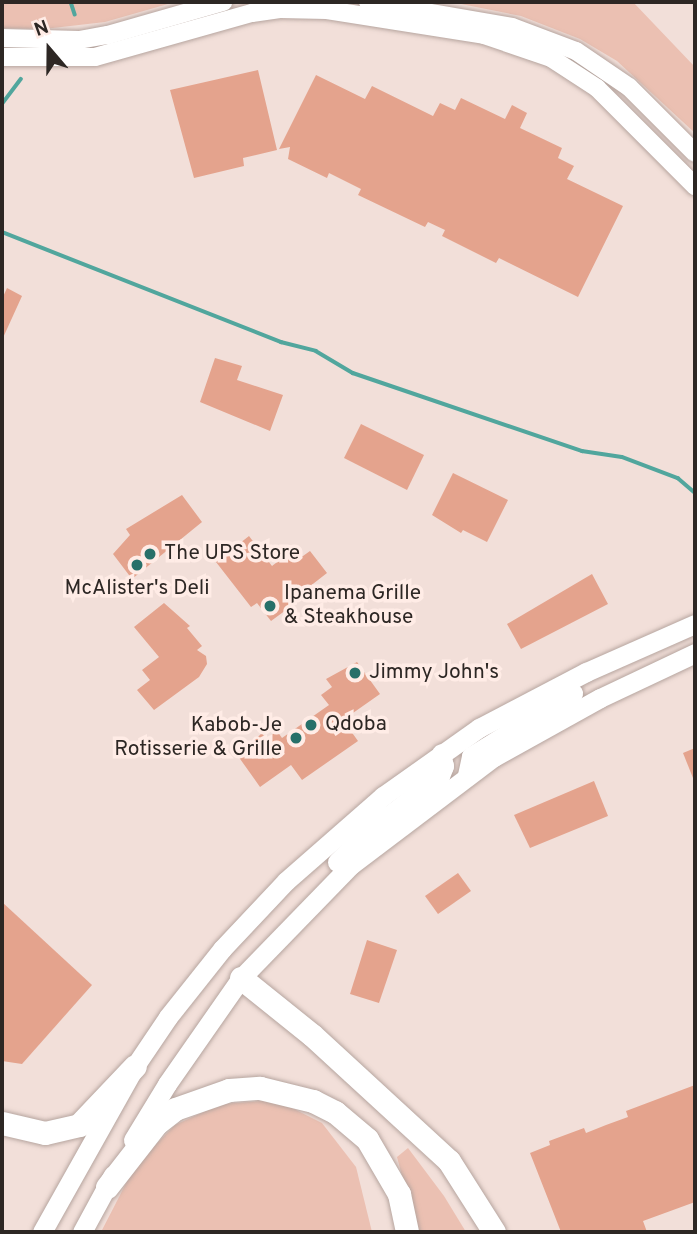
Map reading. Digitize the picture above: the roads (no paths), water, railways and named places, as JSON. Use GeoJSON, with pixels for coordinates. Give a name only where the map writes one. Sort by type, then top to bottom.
{"type":"FeatureCollection","features":[{"type":"Feature","properties":{"kind":"highway"},"geometry":{"type":"LineString","coordinates":[[241,978],[312,1035],[449,1161],[494,1232]]}},
{"type":"Feature","properties":{"kind":"highway"},"geometry":{"type":"LineString","coordinates":[[2,1123],[44,1133],[79,1125],[135,1066]]}},
{"type":"Feature","properties":{"kind":"highway"},"geometry":{"type":"LineString","coordinates":[[107,1187],[156,1124],[175,1110],[229,1090],[260,1088],[313,1101],[335,1112],[366,1139],[394,1183],[407,1232]]}},
{"type":"Feature","properties":{"kind":"main road"},"geometry":{"type":"LineString","coordinates":[[42,1232],[135,1066],[222,949],[286,881],[383,796],[441,753],[491,722],[624,655],[695,624]]}},
{"type":"Feature","properties":{"kind":"main road"},"geometry":{"type":"LineString","coordinates":[[82,1232],[167,1084],[241,978],[310,904],[403,822],[467,775],[560,719],[695,653]]}},
{"type":"Feature","properties":{"kind":"main road"},"geometry":{"type":"LineString","coordinates":[[467,775],[471,756],[595,681],[624,655]]}},
{"type":"Feature","properties":{"kind":"main road"},"geometry":{"type":"LineString","coordinates":[[310,904],[329,870],[367,832],[440,776],[444,766],[441,753]]}},
{"type":"Feature","properties":{"kind":"street"},"geometry":{"type":"LineString","coordinates":[[2,38],[79,40],[108,35],[223,2]]}},
{"type":"Feature","properties":{"kind":"street"},"geometry":{"type":"LineString","coordinates":[[368,2],[512,27],[576,51],[629,87],[695,153]]}},
{"type":"Feature","properties":{"kind":"street"},"geometry":{"type":"LineString","coordinates":[[2,57],[95,57],[252,13],[280,9],[327,10],[484,35],[551,58],[597,88],[695,186]]}},
{"type":"Feature","properties":{"kind":"waterway"},"geometry":{"type":"LineString","coordinates":[[71,2],[75,14]]}},
{"type":"Feature","properties":{"kind":"waterway"},"geometry":{"type":"LineString","coordinates":[[2,104],[21,79]]}},
{"type":"Feature","properties":{"kind":"waterway"},"geometry":{"type":"LineString","coordinates":[[2,232],[281,342],[316,351],[353,373],[582,451],[622,457],[678,478],[695,493]]}},
{"type":"Feature","properties":{"kind":"place","name":"The UPS Store"},"geometry":{"type":"Point","coordinates":[150,554]}},
{"type":"Feature","properties":{"kind":"place","name":"McAlister's Deli"},"geometry":{"type":"Point","coordinates":[137,565]}},
{"type":"Feature","properties":{"kind":"place","name":"Ipanema Grille & Steakhouse"},"geometry":{"type":"Point","coordinates":[270,606]}},
{"type":"Feature","properties":{"kind":"place","name":"Jimmy John's"},"geometry":{"type":"Point","coordinates":[355,673]}},
{"type":"Feature","properties":{"kind":"place","name":"Qdoba"},"geometry":{"type":"Point","coordinates":[311,725]}},
{"type":"Feature","properties":{"kind":"place","name":"Kabob-Je Rotisserie & Grille"},"geometry":{"type":"Point","coordinates":[296,738]}}]}
